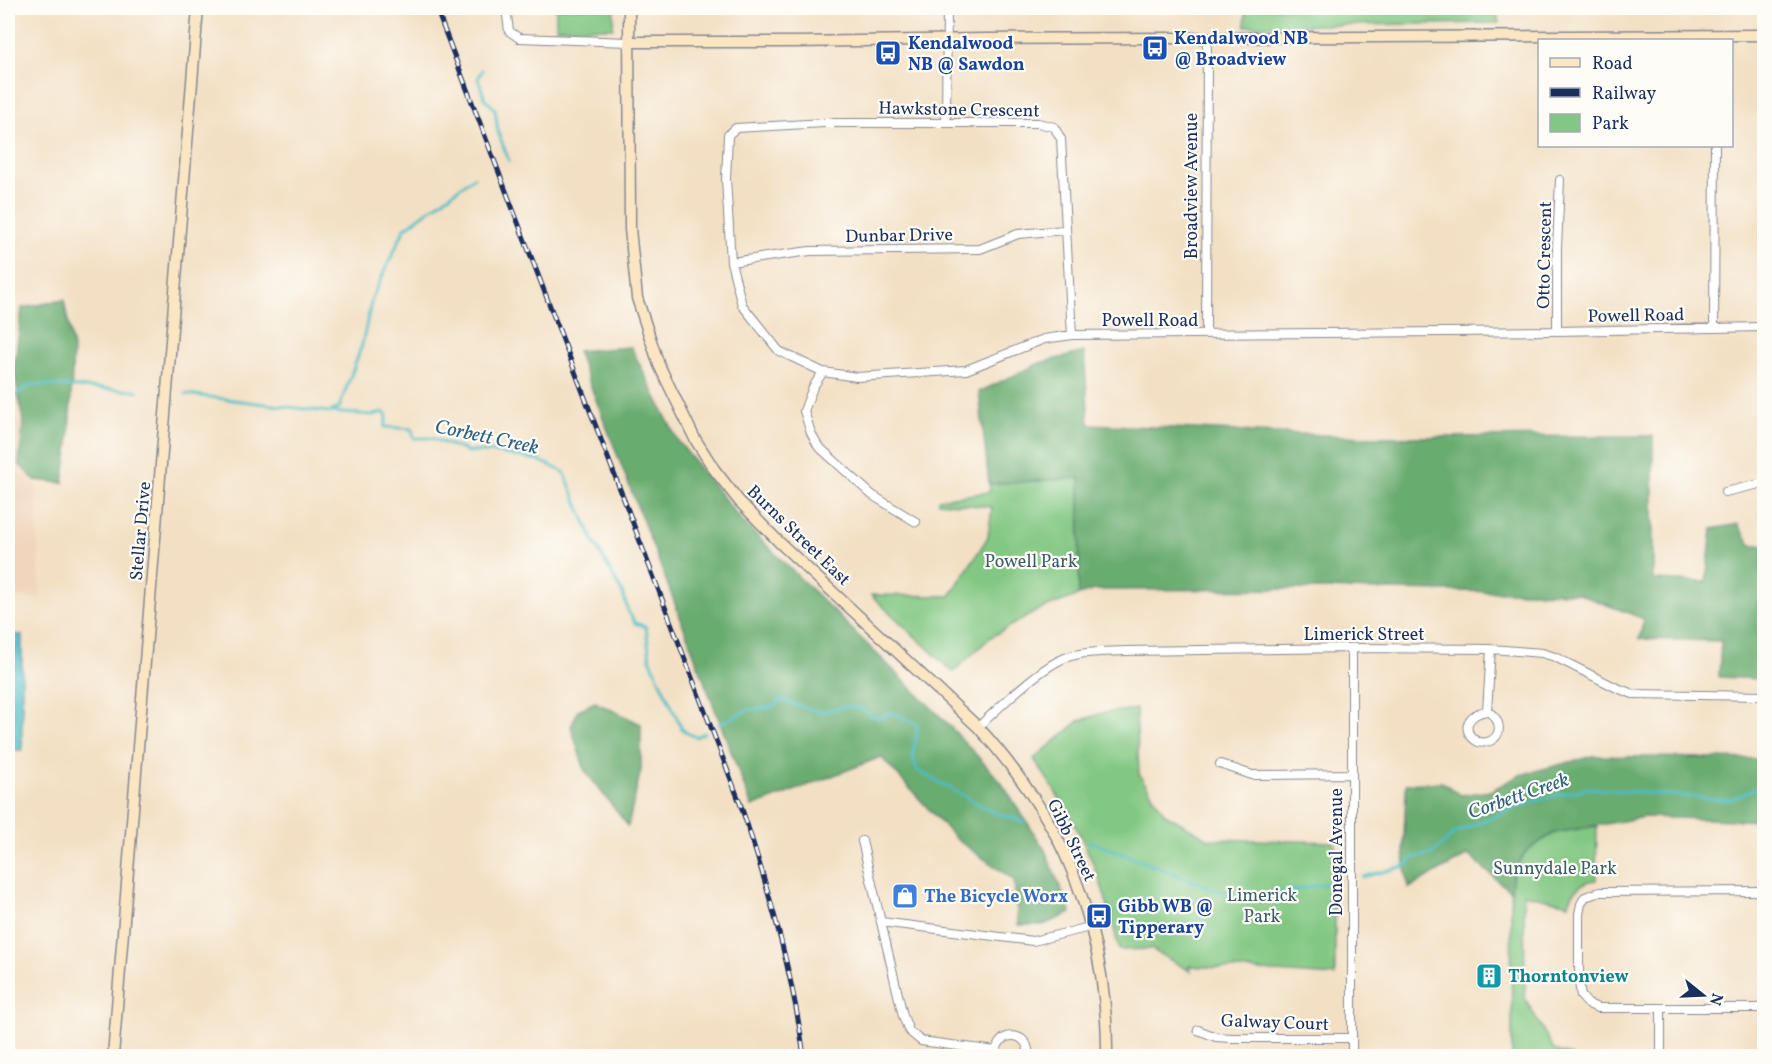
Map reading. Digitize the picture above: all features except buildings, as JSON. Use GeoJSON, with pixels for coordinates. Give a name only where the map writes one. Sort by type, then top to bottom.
{"type":"FeatureCollection","features":[{"type":"Feature","properties":{"kind":"street","name":"Stellar Drive"},"geometry":{"type":"LineString","coordinates":[[113,1056],[198,8]]}},
{"type":"Feature","properties":{"kind":"street"},"geometry":{"type":"LineString","coordinates":[[506,8],[509,31],[519,38],[629,42],[1716,38],[1764,35]]}},
{"type":"Feature","properties":{"kind":"street","name":"Burns Street East"},"geometry":{"type":"LineString","coordinates":[[629,8],[630,229],[637,298],[659,365],[695,439],[714,469],[763,528],[978,727]]}},
{"type":"Feature","properties":{"kind":"street"},"geometry":{"type":"LineString","coordinates":[[946,123],[947,8]]}},
{"type":"Feature","properties":{"kind":"street","name":"Broadview Avenue"},"geometry":{"type":"LineString","coordinates":[[1206,334],[1207,39]]}},
{"type":"Feature","properties":{"kind":"street","name":"Hawkstone Crescent"},"geometry":{"type":"LineString","coordinates":[[728,135],[736,128],[802,124],[1038,123],[1054,127],[1060,139],[1072,335]]}},
{"type":"Feature","properties":{"kind":"street","name":"Powell Road"},"geometry":{"type":"LineString","coordinates":[[728,135],[726,179],[731,262],[742,305],[779,351],[823,372],[857,377],[966,370],[1044,339],[1072,335],[1764,327]]}},
{"type":"Feature","properties":{"kind":"street"},"geometry":{"type":"LineString","coordinates":[[1714,328],[1715,147]]}},
{"type":"Feature","properties":{"kind":"street","name":"Otto Crescent"},"geometry":{"type":"LineString","coordinates":[[1557,331],[1560,180]]}},
{"type":"Feature","properties":{"kind":"street","name":"Dunbar Drive"},"geometry":{"type":"LineString","coordinates":[[731,262],[810,251],[980,249],[1018,234],[1065,230]]}},
{"type":"Feature","properties":{"kind":"street"},"geometry":{"type":"LineString","coordinates":[[823,372],[813,387],[804,411],[818,446],[873,495],[916,522]]}},
{"type":"Feature","properties":{"kind":"street"},"geometry":{"type":"LineString","coordinates":[[1725,492],[1764,483]]}},
{"type":"Feature","properties":{"kind":"street","name":"Limerick Street"},"geometry":{"type":"LineString","coordinates":[[978,727],[1045,669],[1066,658],[1096,652],[1352,648],[1491,649],[1542,653],[1555,657],[1633,694],[1764,696]]}},
{"type":"Feature","properties":{"kind":"street","name":"Donegal Avenue"},"geometry":{"type":"LineString","coordinates":[[1352,648],[1352,1056]]}},
{"type":"Feature","properties":{"kind":"street"},"geometry":{"type":"LineString","coordinates":[[1487,711],[1491,649]]}},
{"type":"Feature","properties":{"kind":"street"},"geometry":{"type":"LineString","coordinates":[[1487,711],[1498,721],[1498,733],[1489,742],[1478,742],[1469,734],[1467,726],[1469,720],[1479,712],[1487,711]]}},
{"type":"Feature","properties":{"kind":"street","name":"Gibb Street"},"geometry":{"type":"LineString","coordinates":[[978,727],[1017,774],[1043,813],[1070,868],[1090,927],[1103,992],[1107,1056]]}},
{"type":"Feature","properties":{"kind":"street"},"geometry":{"type":"LineString","coordinates":[[1220,764],[1252,775],[1351,774]]}},
{"type":"Feature","properties":{"kind":"street"},"geometry":{"type":"LineString","coordinates":[[862,841],[903,1016],[909,1031],[921,1041],[996,1054],[997,1046],[1004,1038],[1014,1036],[1025,1042],[1028,1056]]}},
{"type":"Feature","properties":{"kind":"street"},"geometry":{"type":"LineString","coordinates":[[1764,891],[1600,892],[1585,897],[1579,914],[1579,982],[1581,996],[1587,1004],[1598,1008],[1764,1008]]}},
{"type":"Feature","properties":{"kind":"street"},"geometry":{"type":"LineString","coordinates":[[881,922],[1033,941],[1090,927]]}},
{"type":"Feature","properties":{"kind":"street"},"geometry":{"type":"LineString","coordinates":[[1661,1009],[1661,1056]]}},
{"type":"Feature","properties":{"kind":"street","name":"Galway Court"},"geometry":{"type":"LineString","coordinates":[[1198,1030],[1216,1036],[1233,1038],[1352,1038]]}},
{"type":"Feature","properties":{"kind":"shaded area"},"geometry":{"type":"Polygon","coordinates":[[[8,421],[23,422],[35,480],[41,598],[8,598],[8,421]]]}},
{"type":"Feature","properties":{"kind":"green space"},"geometry":{"type":"Polygon","coordinates":[[[556,8],[614,8],[613,28],[556,28],[556,8]]]}},
{"type":"Feature","properties":{"kind":"green space"},"geometry":{"type":"Polygon","coordinates":[[[1246,8],[1496,8],[1499,23],[1245,26],[1246,8]]]}},
{"type":"Feature","properties":{"kind":"green space"},"geometry":{"type":"Polygon","coordinates":[[[64,300],[73,348],[69,444],[63,483],[35,480],[19,464],[23,422],[14,369],[22,308],[64,300]]]}},
{"type":"Feature","properties":{"kind":"green space"},"geometry":{"type":"Polygon","coordinates":[[[631,347],[678,441],[743,522],[947,723],[1001,782],[1045,850],[1071,913],[1043,925],[1018,925],[1014,880],[956,839],[881,757],[752,807],[577,351],[631,347]]]}},
{"type":"Feature","properties":{"kind":"green space"},"geometry":{"type":"Polygon","coordinates":[[[1084,352],[1089,424],[1366,437],[1653,436],[1653,580],[1706,582],[1712,529],[1738,524],[1751,545],[1764,545],[1764,679],[1719,677],[1721,641],[1639,639],[1644,619],[1576,593],[1333,589],[1094,590],[1079,595],[1080,478],[989,484],[979,392],[1040,363],[1084,352]]]}},
{"type":"Feature","properties":{"kind":"green space","name":"Powell Park"},"geometry":{"type":"Polygon","coordinates":[[[1081,478],[1079,595],[1037,611],[991,637],[953,672],[871,595],[950,596],[988,537],[992,507],[938,502],[938,499],[990,492],[989,484],[1081,478]]]}},
{"type":"Feature","properties":{"kind":"green space"},"geometry":{"type":"Polygon","coordinates":[[[595,702],[641,724],[641,770],[628,826],[585,771],[571,727],[578,710],[595,702]]]}},
{"type":"Feature","properties":{"kind":"green space","name":"Limerick Park"},"geometry":{"type":"Polygon","coordinates":[[[1136,709],[1139,774],[1165,814],[1209,839],[1335,842],[1335,976],[1189,966],[1190,971],[1151,949],[1119,950],[1106,898],[1092,860],[1068,813],[1034,759],[1079,721],[1103,713],[1136,709]]]}},
{"type":"Feature","properties":{"kind":"green space"},"geometry":{"type":"Polygon","coordinates":[[[1593,756],[1764,759],[1764,821],[1645,817],[1554,833],[1527,850],[1513,871],[1511,892],[1468,855],[1409,888],[1404,849],[1406,784],[1442,782],[1461,795],[1490,791],[1520,775],[1593,756]]]}},
{"type":"Feature","properties":{"kind":"green space","name":"Sunnydale Park"},"geometry":{"type":"Polygon","coordinates":[[[1597,826],[1596,880],[1586,882],[1578,888],[1569,904],[1524,894],[1525,998],[1554,1050],[1572,1056],[1512,1056],[1511,892],[1513,871],[1527,850],[1554,833],[1597,826]]]}},
{"type":"Feature","properties":{"kind":"water"},"geometry":{"type":"Polygon","coordinates":[[[8,634],[22,635],[22,750],[8,750],[8,634]]]}},
{"type":"Feature","properties":{"kind":"waterway"},"geometry":{"type":"LineString","coordinates":[[482,70],[478,79],[485,99],[495,109],[498,132],[509,161]]}},
{"type":"Feature","properties":{"kind":"waterway"},"geometry":{"type":"LineString","coordinates":[[332,411],[339,408],[362,345],[372,298],[405,228],[474,177]]}},
{"type":"Feature","properties":{"kind":"waterway","name":"Corbett Creek"},"geometry":{"type":"LineString","coordinates":[[8,400],[32,384],[137,391]]}},
{"type":"Feature","properties":{"kind":"waterway","name":"Corbett Creek"},"geometry":{"type":"LineString","coordinates":[[186,394],[329,412],[373,415],[383,412],[387,415],[385,427],[412,429],[414,438],[431,438],[469,452],[494,452],[538,460],[564,472],[593,540],[623,594],[628,611],[635,623],[646,627],[650,659],[682,729],[696,737],[704,733]]}},
{"type":"Feature","properties":{"kind":"waterway","name":"Corbett Creek"},"geometry":{"type":"LineString","coordinates":[[719,724],[748,710],[772,707],[781,700],[821,712],[857,707],[873,717],[883,718],[887,713],[894,714],[914,722],[918,728],[913,755],[917,770],[993,812],[1025,822]]}},
{"type":"Feature","properties":{"kind":"waterway","name":"Corbett Creek"},"geometry":{"type":"LineString","coordinates":[[1363,877],[1405,866],[1413,858],[1432,854],[1455,833],[1516,807],[1560,794],[1589,788],[1730,800],[1764,784]]}},
{"type":"Feature","properties":{"kind":"waterway","name":"Corbett Creek"},"geometry":{"type":"LineString","coordinates":[[1089,841],[1233,896],[1251,899],[1338,881]]}},
{"type":"Feature","properties":{"kind":"railway"},"geometry":{"type":"LineString","coordinates":[[436,8],[740,803],[778,928],[793,992],[804,1056]]}},
{"type":"Feature","properties":{"kind":"place","name":"Kendalwood NB @ Broadview"},"geometry":{"type":"Point","coordinates":[1155,48]}},
{"type":"Feature","properties":{"kind":"place","name":"Kendalwood NB @ Sawdon"},"geometry":{"type":"Point","coordinates":[888,53]}},
{"type":"Feature","properties":{"kind":"place","name":"The Bicycle Worx"},"geometry":{"type":"Point","coordinates":[905,896]}},
{"type":"Feature","properties":{"kind":"place","name":"Gibb WB @ Tipperary"},"geometry":{"type":"Point","coordinates":[1099,916]}},
{"type":"Feature","properties":{"kind":"place","name":"Thorntonview"},"geometry":{"type":"Point","coordinates":[1489,976]}}]}
